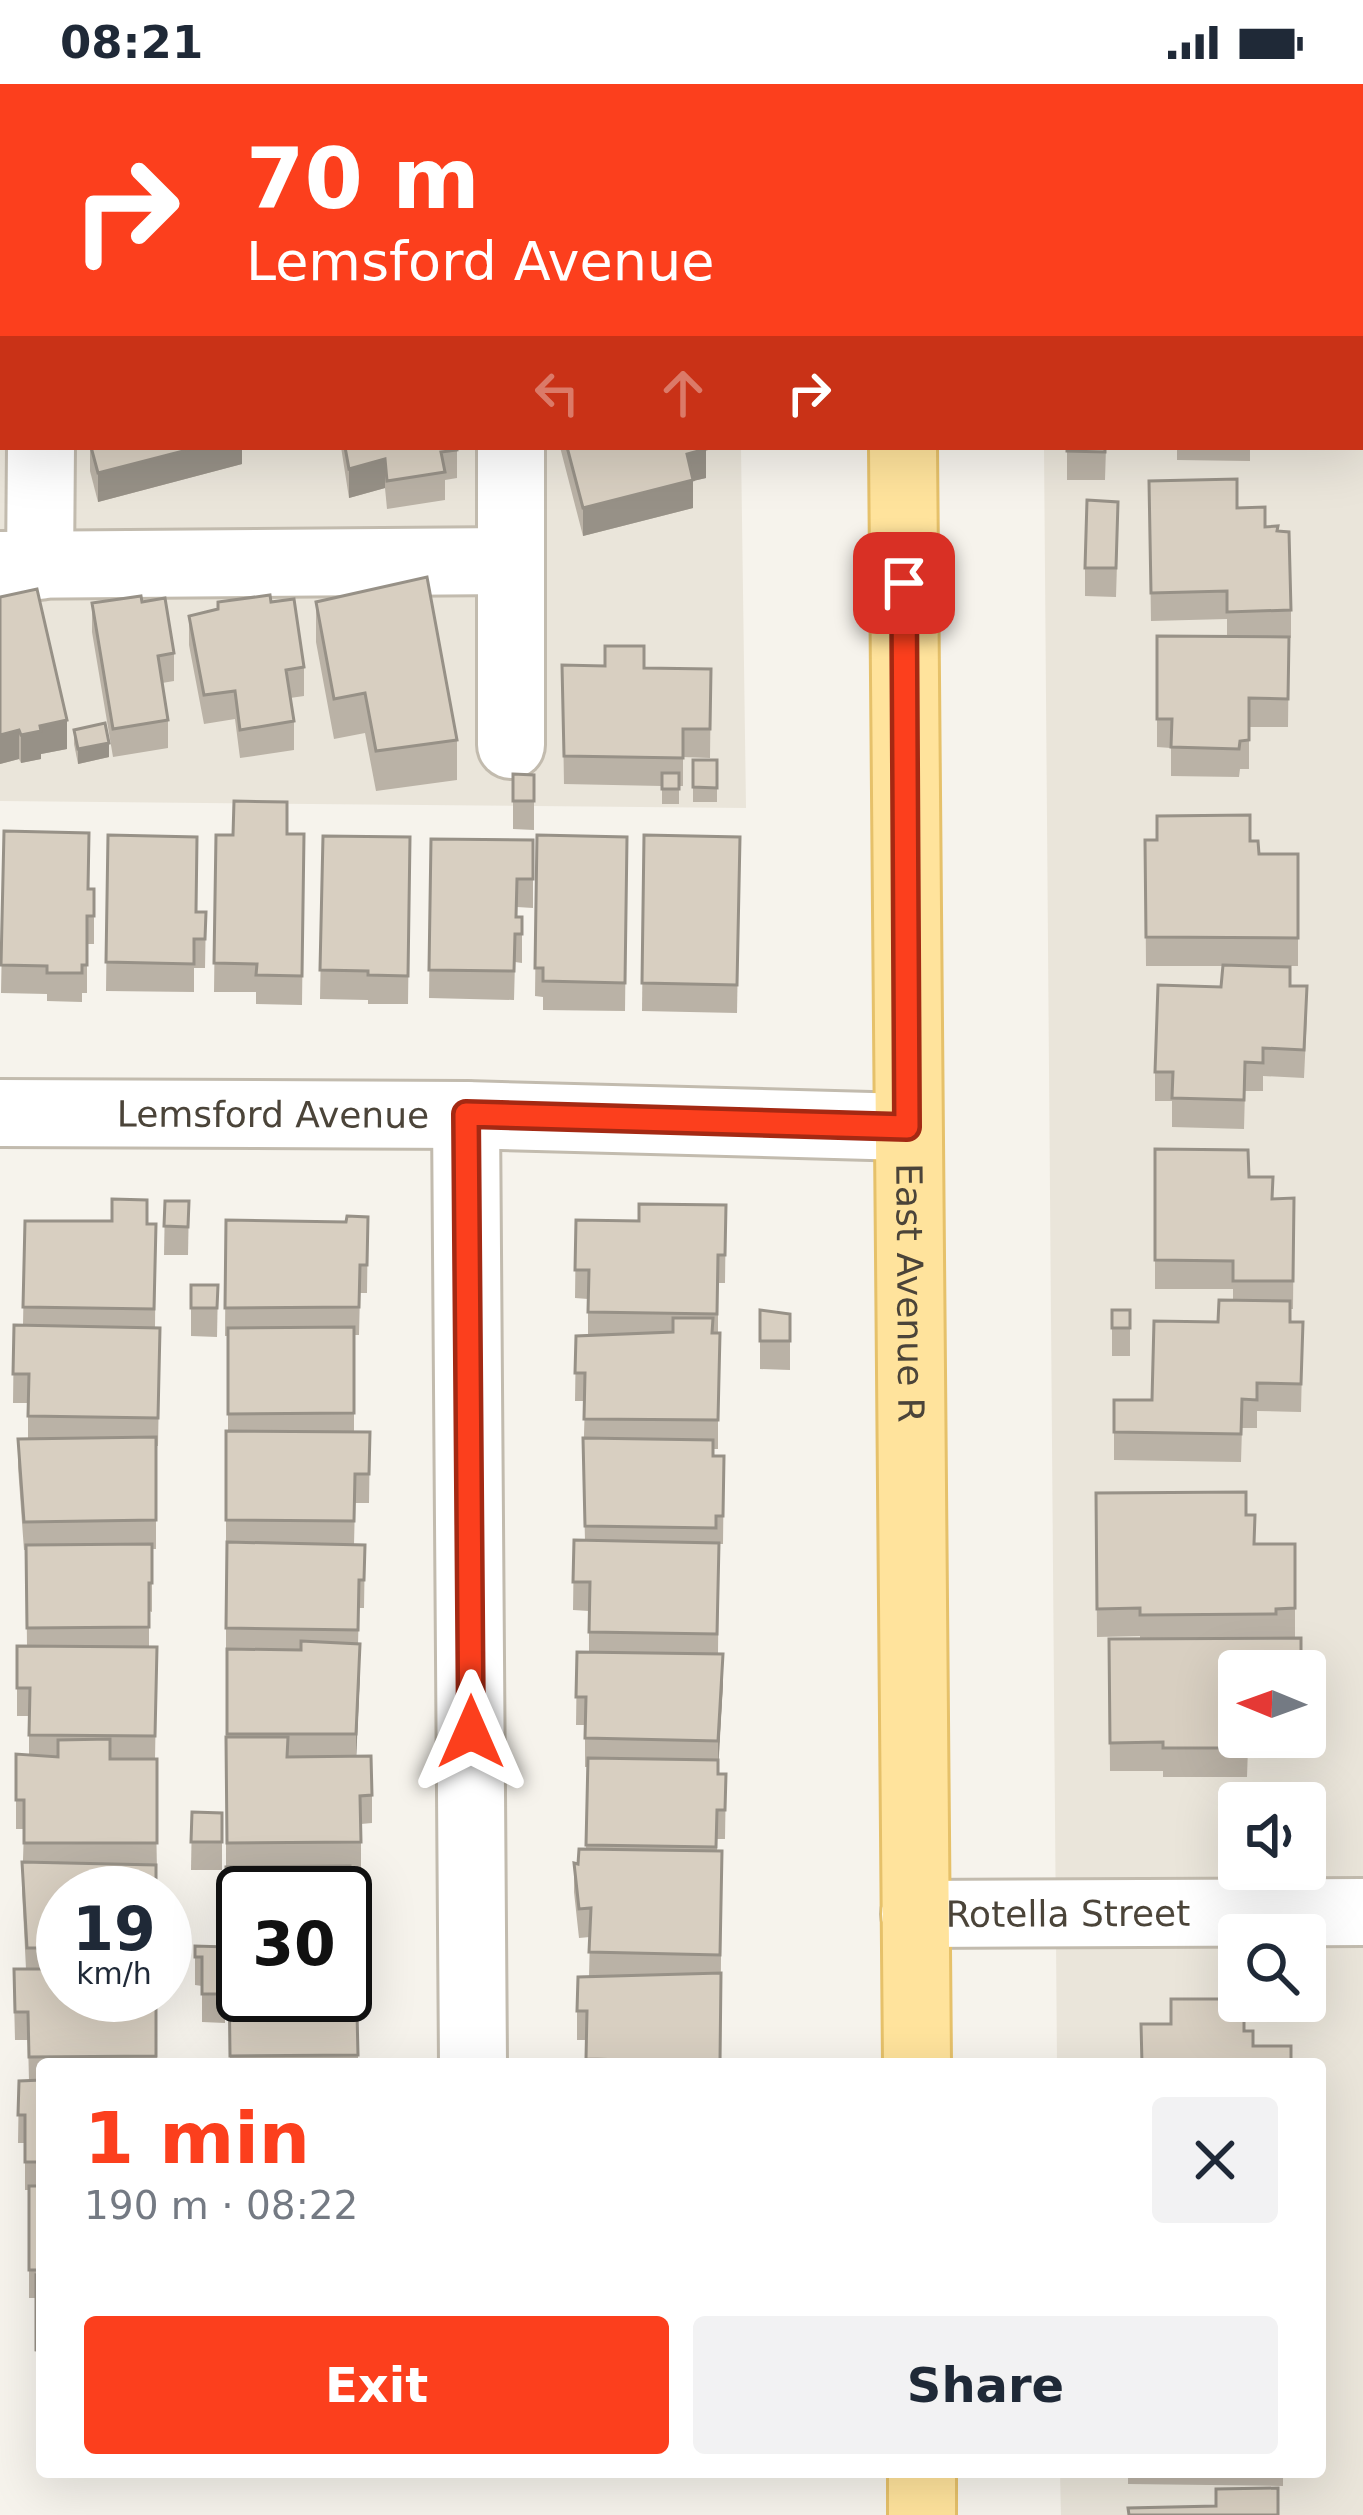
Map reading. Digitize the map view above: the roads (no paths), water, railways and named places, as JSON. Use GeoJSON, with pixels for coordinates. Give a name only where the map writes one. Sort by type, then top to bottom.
{"type":"FeatureCollection","features":[{"type":"Feature","properties":{"kind":"main road","name":"East Avenue R"},"geometry":{"type":"LineString","coordinates":[[903,450],[917,2058]]}},
{"type":"Feature","properties":{"kind":"main road"},"geometry":{"type":"LineString","coordinates":[[922,2478],[922,2515]]}},
{"type":"Feature","properties":{"kind":"street"},"geometry":{"type":"LineString","coordinates":[[40,450],[20,565],[511,561]]}},
{"type":"Feature","properties":{"kind":"street"},"geometry":{"type":"LineString","coordinates":[[511,450],[511,745]]}},
{"type":"Feature","properties":{"kind":"street","name":"Lemsford Avenue"},"geometry":{"type":"LineString","coordinates":[[0,1113],[466,1114],[907,1127]]}},
{"type":"Feature","properties":{"kind":"street"},"geometry":{"type":"LineString","coordinates":[[466,1114],[473,2058]]}},
{"type":"Feature","properties":{"kind":"street","name":"Rotella Street"},"geometry":{"type":"LineString","coordinates":[[916,1914],[1363,1912]]}}]}
